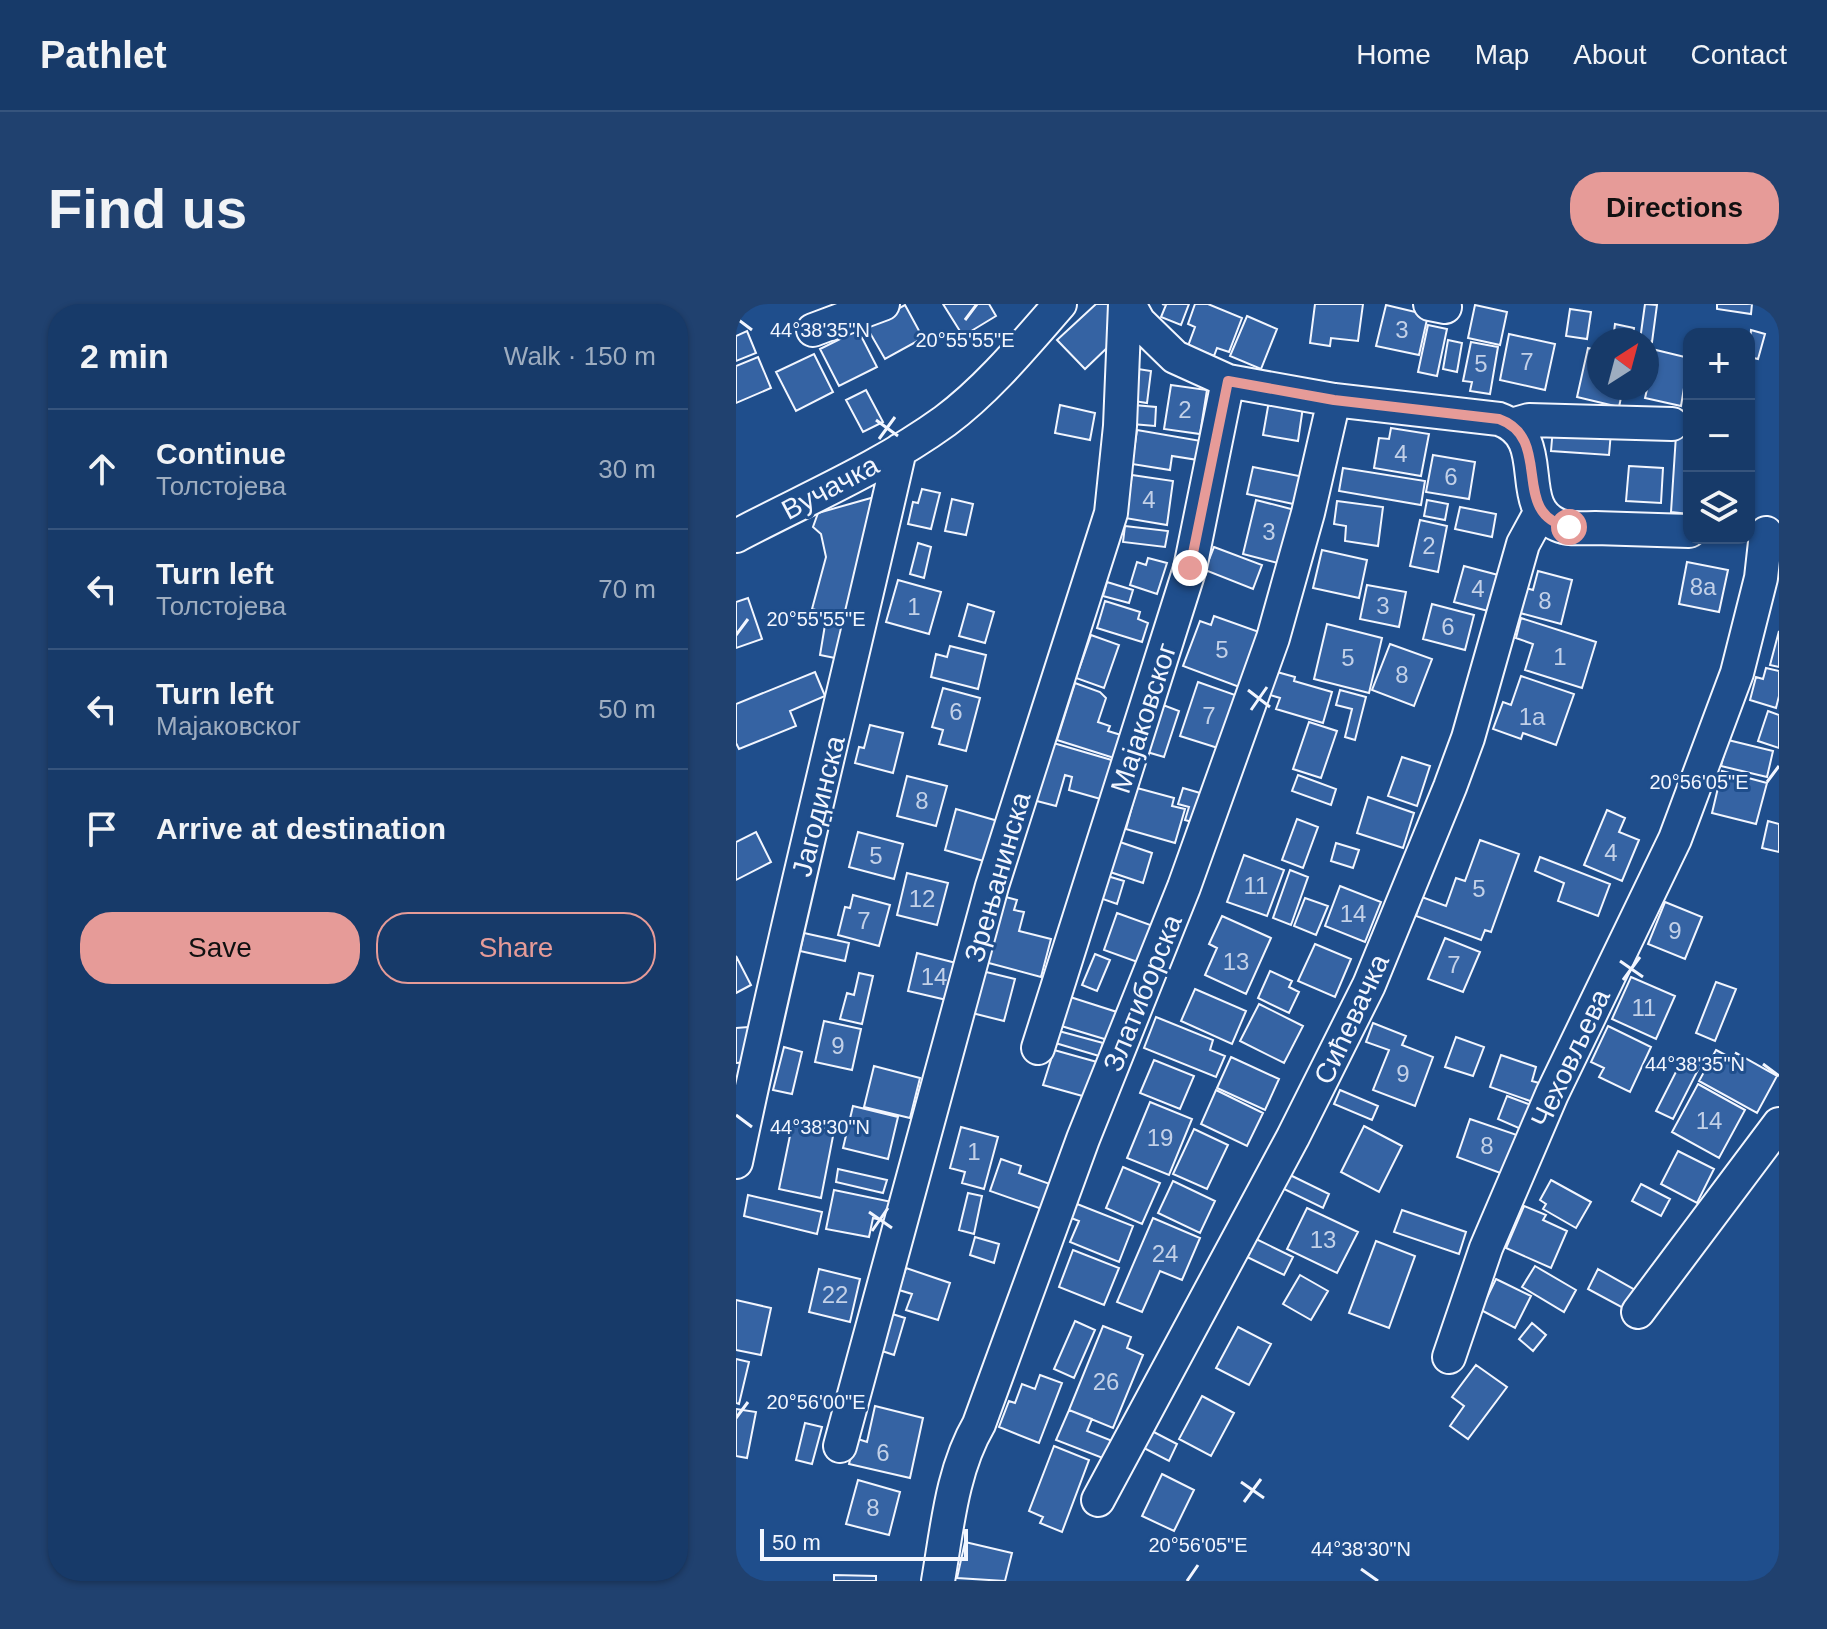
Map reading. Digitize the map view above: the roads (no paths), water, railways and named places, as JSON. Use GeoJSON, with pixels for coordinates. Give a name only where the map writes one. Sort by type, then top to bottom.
{"type":"FeatureCollection","features":[{"type":"Feature","properties":{"kind":"street"},"geometry":{"type":"LineString","coordinates":[[813,330],[883,304]]}},
{"type":"Feature","properties":{"kind":"street","name":"Вучачка"},"geometry":{"type":"LineString","coordinates":[[736,536],[820,496],[946,420],[998,372],[1060,304]]}},
{"type":"Feature","properties":{"kind":"street"},"geometry":{"type":"LineString","coordinates":[[1127,304],[1139,322],[1175,357],[1228,381],[1334,400],[1499,419],[1515,424],[1529,420],[1672,424]]}},
{"type":"Feature","properties":{"kind":"street","name":"Зрењанинска"},"geometry":{"type":"LineString","coordinates":[[840,1446],[992,886],[1111,513],[1127,304]]}},
{"type":"Feature","properties":{"kind":"street","name":"Мајаковског"},"geometry":{"type":"LineString","coordinates":[[1038,1048],[1190,568],[1228,381]]}},
{"type":"Feature","properties":{"kind":"street","name":"Златиборска"},"geometry":{"type":"LineString","coordinates":[[938,1581],[950,1514],[968,1442],[979,1424],[1083,1139],[1184,887],[1273,638],[1308,513],[1334,400]]}},
{"type":"Feature","properties":{"kind":"street"},"geometry":{"type":"LineString","coordinates":[[1515,424],[1531,457],[1534,494],[1541,511],[1558,525],[1683,531]]}},
{"type":"Feature","properties":{"kind":"street","name":"Јагодинска"},"geometry":{"type":"LineString","coordinates":[[736,1162],[765,1025],[900,450]]}},
{"type":"Feature","properties":{"kind":"street","name":"Сићевачка"},"geometry":{"type":"LineString","coordinates":[[1098,1500],[1293,1137],[1369,985],[1468,738],[1523,544],[1541,511]]}},
{"type":"Feature","properties":{"kind":"street","name":"Чеховљева"},"geometry":{"type":"LineString","coordinates":[[1449,1357],[1486,1248],[1552,1094],[1675,839],[1737,673],[1761,578],[1765,533]]}},
{"type":"Feature","properties":{"kind":"street"},"geometry":{"type":"LineString","coordinates":[[1638,1312],[1779,1124]]}}]}
